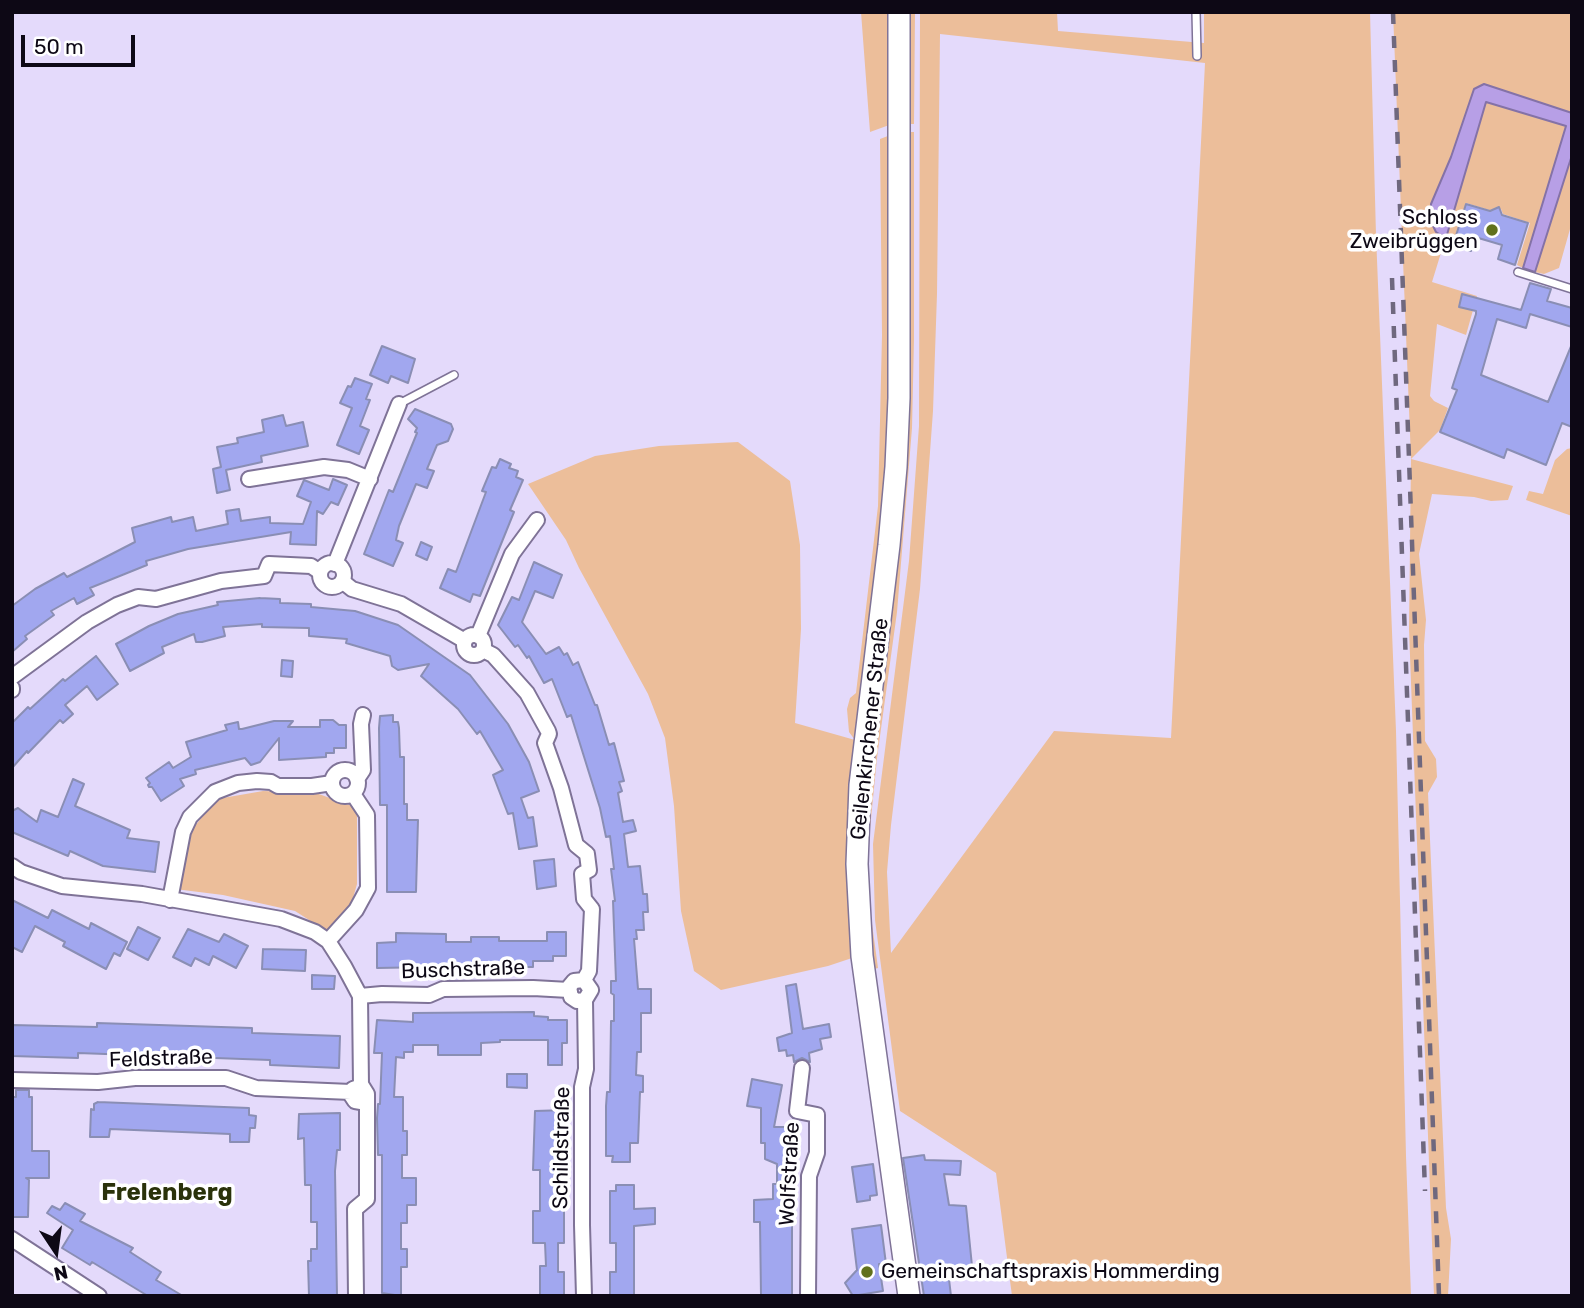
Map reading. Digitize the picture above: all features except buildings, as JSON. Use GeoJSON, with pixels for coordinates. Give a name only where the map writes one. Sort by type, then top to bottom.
{"type":"FeatureCollection","features":[{"type":"Feature","properties":{"kind":"main road","name":"Geilenkirchener Straße"},"geometry":{"type":"LineString","coordinates":[[899,12],[896,467],[860,785],[858,888],[862,956],[909,1296]]}},
{"type":"Feature","properties":{"kind":"street"},"geometry":{"type":"LineString","coordinates":[[335,564],[399,404]]}},
{"type":"Feature","properties":{"kind":"street"},"geometry":{"type":"LineString","coordinates":[[249,479],[324,467],[348,470],[370,479]]}},
{"type":"Feature","properties":{"kind":"street"},"geometry":{"type":"LineString","coordinates":[[475,642],[512,554],[537,520]]}},
{"type":"Feature","properties":{"kind":"street","name":"Schildstraße"},"geometry":{"type":"LineString","coordinates":[[12,677],[87,621],[117,605],[141,596],[156,599],[221,581],[264,576],[268,564],[311,566],[320,572],[323,583],[327,586],[338,585],[342,581],[352,589],[401,604],[475,642],[493,655],[527,693],[548,730],[545,743],[561,788],[576,845],[587,854],[589,870],[582,874],[584,899],[592,909],[589,971],[584,980],[591,990],[585,1000],[586,1069],[582,1087],[584,1296]]}},
{"type":"Feature","properties":{"kind":"street"},"geometry":{"type":"LineString","coordinates":[[320,572],[326,565],[335,564],[343,571],[342,581]]}},
{"type":"Feature","properties":{"kind":"street"},"geometry":{"type":"LineString","coordinates":[[353,794],[363,770],[363,715]]}},
{"type":"Feature","properties":{"kind":"street"},"geometry":{"type":"LineString","coordinates":[[353,794],[340,795],[333,789],[332,783],[335,774],[340,771],[350,772],[357,779]]}},
{"type":"Feature","properties":{"kind":"street"},"geometry":{"type":"LineString","coordinates":[[170,900],[183,832],[190,817],[215,792],[238,783],[257,781],[271,782],[278,786],[332,783]]}},
{"type":"Feature","properties":{"kind":"street"},"geometry":{"type":"LineString","coordinates":[[328,941],[356,910],[368,888],[367,815],[353,794]]}},
{"type":"Feature","properties":{"kind":"street"},"geometry":{"type":"LineString","coordinates":[[12,866],[21,872],[62,886],[170,900],[281,919],[301,925],[328,941],[360,996],[361,1095],[367,1199],[355,1209],[356,1296]]}},
{"type":"Feature","properties":{"kind":"street"},"geometry":{"type":"LineString","coordinates":[[584,980],[574,981],[569,990],[574,1000],[585,1000]]}},
{"type":"Feature","properties":{"kind":"street","name":"Buschstraße"},"geometry":{"type":"LineString","coordinates":[[360,996],[429,995],[443,989],[569,990]]}},
{"type":"Feature","properties":{"kind":"street","name":"Wolfstraße"},"geometry":{"type":"LineString","coordinates":[[802,1068],[797,1111],[817,1115],[817,1153],[809,1176],[808,1296]]}},
{"type":"Feature","properties":{"kind":"street","name":"Feldstraße"},"geometry":{"type":"LineString","coordinates":[[12,1080],[98,1082],[135,1077],[226,1078],[256,1088],[361,1095]]}},
{"type":"Feature","properties":{"kind":"street"},"geometry":{"type":"LineString","coordinates":[[12,1239],[99,1296]]}},
{"type":"Feature","properties":{"kind":"lane"},"geometry":{"type":"LineString","coordinates":[[1196,12],[1198,56]]}},
{"type":"Feature","properties":{"kind":"lane"},"geometry":{"type":"LineString","coordinates":[[1518,272],[1572,289]]}},
{"type":"Feature","properties":{"kind":"lane"},"geometry":{"type":"LineString","coordinates":[[399,404],[454,375]]}},
{"type":"Feature","properties":{"kind":"shaded area"},"geometry":{"type":"Polygon","coordinates":[[[861,12],[892,12],[892,124],[870,132],[861,12]]]}},
{"type":"Feature","properties":{"kind":"shaded area"},"geometry":{"type":"Polygon","coordinates":[[[909,12],[915,12],[914,124],[909,124],[909,12]]]}},
{"type":"Feature","properties":{"kind":"shaded area"},"geometry":{"type":"Polygon","coordinates":[[[920,12],[1057,12],[1058,31],[1204,43],[1204,12],[1370,12],[1396,731],[1411,1296],[1012,1296],[996,1173],[900,1111],[875,920],[873,844],[909,561],[919,426],[920,12]],[[940,34],[933,411],[920,589],[887,872],[891,953],[1054,731],[1171,738],[1205,63],[940,34]]]}},
{"type":"Feature","properties":{"kind":"shaded area"},"geometry":{"type":"Polygon","coordinates":[[[1393,12],[1572,12],[1572,113],[1484,84],[1431,204],[1441,237],[1446,238],[1486,102],[1567,126],[1523,268],[1517,265],[1530,223],[1503,214],[1501,209],[1492,211],[1466,203],[1453,246],[1444,243],[1432,282],[1477,296],[1466,335],[1437,324],[1430,396],[1448,408],[1440,430],[1411,459],[1393,12]]]}},
{"type":"Feature","properties":{"kind":"shaded area"},"geometry":{"type":"Polygon","coordinates":[[[1484,84],[1572,113],[1572,155],[1535,272],[1523,268],[1566,126],[1486,102],[1446,238],[1436,232],[1430,220],[1431,204],[1451,157],[1474,89],[1484,84]]]}},
{"type":"Feature","properties":{"kind":"shaded area"},"geometry":{"type":"Polygon","coordinates":[[[908,132],[914,132],[912,428],[897,612],[877,758],[868,849],[869,902],[878,968],[874,969],[868,929],[864,848],[908,132]]]}},
{"type":"Feature","properties":{"kind":"shaded area"},"geometry":{"type":"Polygon","coordinates":[[[893,134],[889,468],[848,875],[852,958],[721,990],[694,971],[681,911],[674,806],[665,738],[648,694],[566,540],[528,484],[595,456],[659,446],[738,442],[790,481],[800,545],[801,629],[795,723],[855,740],[849,732],[847,709],[850,698],[856,693],[878,506],[882,335],[880,139],[893,134]]]}},
{"type":"Feature","properties":{"kind":"shaded area"},"geometry":{"type":"Polygon","coordinates":[[[1572,155],[1572,222],[1559,268],[1544,274],[1535,272],[1572,155]]]}},
{"type":"Feature","properties":{"kind":"shaded area"},"geometry":{"type":"Polygon","coordinates":[[[1572,448],[1572,516],[1526,500],[1529,491],[1543,494],[1555,460],[1572,448]]]}},
{"type":"Feature","properties":{"kind":"shaded area"},"geometry":{"type":"Polygon","coordinates":[[[1411,459],[1513,486],[1508,500],[1491,501],[1432,494],[1419,554],[1426,620],[1425,741],[1436,759],[1437,777],[1428,793],[1446,1208],[1451,1239],[1448,1296],[1434,1296],[1409,629],[1411,459]]]}},
{"type":"Feature","properties":{"kind":"shaded area"},"geometry":{"type":"Polygon","coordinates":[[[263,791],[316,793],[352,806],[357,816],[357,884],[350,909],[328,932],[295,911],[223,895],[175,889],[189,833],[217,799],[263,791]]]}},
{"type":"Feature","properties":{"kind":"railway"},"geometry":{"type":"LineString","coordinates":[[1393,12],[1439,1296]]}},
{"type":"Feature","properties":{"kind":"railway"},"geometry":{"type":"LineString","coordinates":[[1392,278],[1425,1191]]}},
{"type":"Feature","properties":{"kind":"place","name":"Schloss Zweibrüggen"},"geometry":{"type":"Point","coordinates":[1492,230]}},
{"type":"Feature","properties":{"kind":"place","name":"Gemeinschaftspraxis Hommerding"},"geometry":{"type":"Point","coordinates":[867,1272]}},
{"type":"Feature","properties":{"kind":"district","name":"Frelenberg"},"geometry":{"type":"Point","coordinates":[167,1193]}}]}
